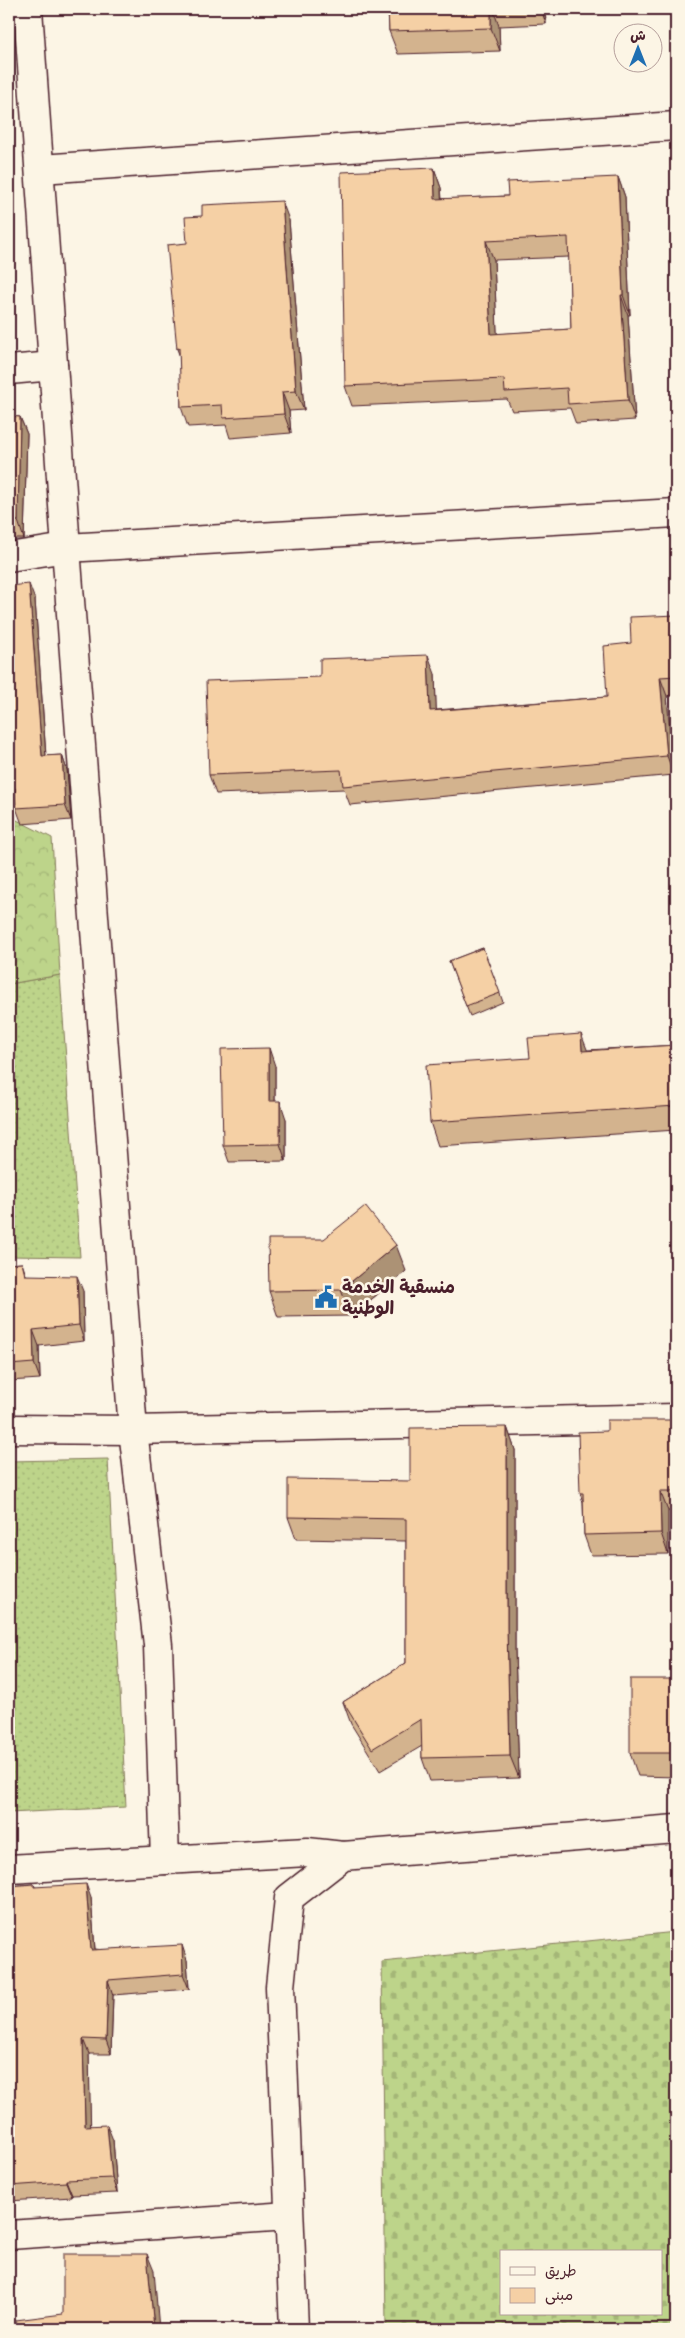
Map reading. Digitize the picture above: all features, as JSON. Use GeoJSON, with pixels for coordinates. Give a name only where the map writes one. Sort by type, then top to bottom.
{"type":"FeatureCollection","features":[{"type":"Feature","properties":{"kind":"street"},"geometry":{"type":"LineString","coordinates":[[28,9],[66,548],[134,1430],[158,1645],[165,1860]]}},
{"type":"Feature","properties":{"kind":"street"},"geometry":{"type":"LineString","coordinates":[[40,169],[676,126]]}},
{"type":"Feature","properties":{"kind":"street"},"geometry":{"type":"LineString","coordinates":[[9,370],[53,366]]}},
{"type":"Feature","properties":{"kind":"street"},"geometry":{"type":"LineString","coordinates":[[9,557],[66,548],[676,513]]}},
{"type":"Feature","properties":{"kind":"street"},"geometry":{"type":"LineString","coordinates":[[9,1429],[134,1430],[676,1418]]}},
{"type":"Feature","properties":{"kind":"street"},"geometry":{"type":"LineString","coordinates":[[9,1869],[307,1852],[343,1856],[676,1829]]}},
{"type":"Feature","properties":{"kind":"street"},"geometry":{"type":"LineString","coordinates":[[294,2329],[280,1987],[289,1898],[343,1856]]}},
{"type":"Feature","properties":{"kind":"street"},"geometry":{"type":"LineString","coordinates":[[9,2235],[288,2216]]}},
{"type":"Feature","properties":{"kind":"green space"},"geometry":{"type":"Polygon","coordinates":[[[9,816],[52,838],[60,975],[9,984],[9,816]]]}},
{"type":"Feature","properties":{"kind":"green space"},"geometry":{"type":"Polygon","coordinates":[[[60,975],[80,1257],[9,1256],[9,984],[60,975]]]}},
{"type":"Feature","properties":{"kind":"green space"},"geometry":{"type":"Polygon","coordinates":[[[108,1459],[126,1807],[9,1813],[9,1461],[108,1459]]]}},
{"type":"Feature","properties":{"kind":"green space"},"geometry":{"type":"Polygon","coordinates":[[[676,1932],[676,2329],[386,2329],[382,1962],[676,1932]]]}},
{"type":"Feature","properties":{"kind":"building"},"geometry":{"type":"Polygon","coordinates":[[[388,9],[491,9],[491,28],[389,31],[388,9]]]}},
{"type":"Feature","properties":{"kind":"building"},"geometry":{"type":"Polygon","coordinates":[[[434,168],[435,199],[508,196],[507,182],[618,177],[623,295],[621,295],[628,400],[568,404],[567,388],[505,392],[504,379],[345,386],[341,172],[434,168]],[[568,237],[486,241],[491,334],[571,329],[568,237]]]}},
{"type":"Feature","properties":{"kind":"building"},"geometry":{"type":"Polygon","coordinates":[[[282,201],[296,391],[282,392],[284,414],[223,418],[222,405],[181,407],[179,348],[177,349],[167,245],[187,243],[185,217],[202,216],[202,205],[282,201]]]}},
{"type":"Feature","properties":{"kind":"building"},"geometry":{"type":"Polygon","coordinates":[[[9,416],[20,417],[18,521],[9,521],[9,416]]]}},
{"type":"Feature","properties":{"kind":"building"},"geometry":{"type":"Polygon","coordinates":[[[29,584],[42,756],[62,755],[65,805],[16,808],[15,788],[9,789],[9,586],[29,584]]]}},
{"type":"Feature","properties":{"kind":"building"},"geometry":{"type":"Polygon","coordinates":[[[676,615],[676,676],[660,677],[667,756],[343,786],[341,770],[209,775],[206,681],[320,677],[320,659],[428,655],[430,711],[607,697],[604,646],[631,643],[630,617],[676,615]]]}},
{"type":"Feature","properties":{"kind":"building"},"geometry":{"type":"Polygon","coordinates":[[[483,948],[500,993],[466,1006],[449,961],[483,948]]]}},
{"type":"Feature","properties":{"kind":"building"},"geometry":{"type":"Polygon","coordinates":[[[581,1034],[582,1051],[676,1045],[676,1106],[430,1122],[426,1065],[530,1058],[528,1038],[581,1034]]]}},
{"type":"Feature","properties":{"kind":"building"},"geometry":{"type":"Polygon","coordinates":[[[269,1048],[269,1101],[280,1101],[280,1144],[223,1145],[221,1049],[269,1048]]]}},
{"type":"Feature","properties":{"kind":"building"},"geometry":{"type":"Polygon","coordinates":[[[365,1206],[396,1245],[341,1290],[269,1291],[268,1239],[324,1239],[365,1206]]]}},
{"type":"Feature","properties":{"kind":"building"},"geometry":{"type":"Polygon","coordinates":[[[22,1263],[25,1275],[77,1276],[79,1325],[33,1330],[34,1363],[9,1365],[9,1264],[22,1263]]]}},
{"type":"Feature","properties":{"kind":"building"},"geometry":{"type":"Polygon","coordinates":[[[607,1420],[676,1420],[676,1491],[660,1491],[661,1533],[584,1535],[583,1493],[580,1493],[578,1432],[607,1431],[607,1420]]]}},
{"type":"Feature","properties":{"kind":"building"},"geometry":{"type":"Polygon","coordinates":[[[507,1427],[507,1628],[510,1756],[422,1758],[421,1719],[372,1749],[343,1702],[406,1663],[406,1519],[288,1517],[288,1479],[410,1481],[410,1428],[507,1427]]]}},
{"type":"Feature","properties":{"kind":"building"},"geometry":{"type":"Polygon","coordinates":[[[630,1679],[676,1679],[676,1753],[630,1753],[630,1679]]]}},
{"type":"Feature","properties":{"kind":"building"},"geometry":{"type":"Polygon","coordinates":[[[34,1884],[34,1887],[86,1884],[91,1950],[182,1945],[183,1974],[108,1980],[106,2040],[83,2039],[85,2126],[107,2125],[112,2178],[66,2180],[66,2182],[9,2186],[9,1886],[34,1884]]]}},
{"type":"Feature","properties":{"kind":"building"},"geometry":{"type":"Polygon","coordinates":[[[63,2254],[147,2254],[154,2329],[18,2329],[16,2320],[63,2314],[63,2254]]]}},
{"type":"Feature","properties":{"kind":"place","name":"منسقية الخدمة الوطنية"},"geometry":{"type":"Point","coordinates":[326,1297]}}]}
